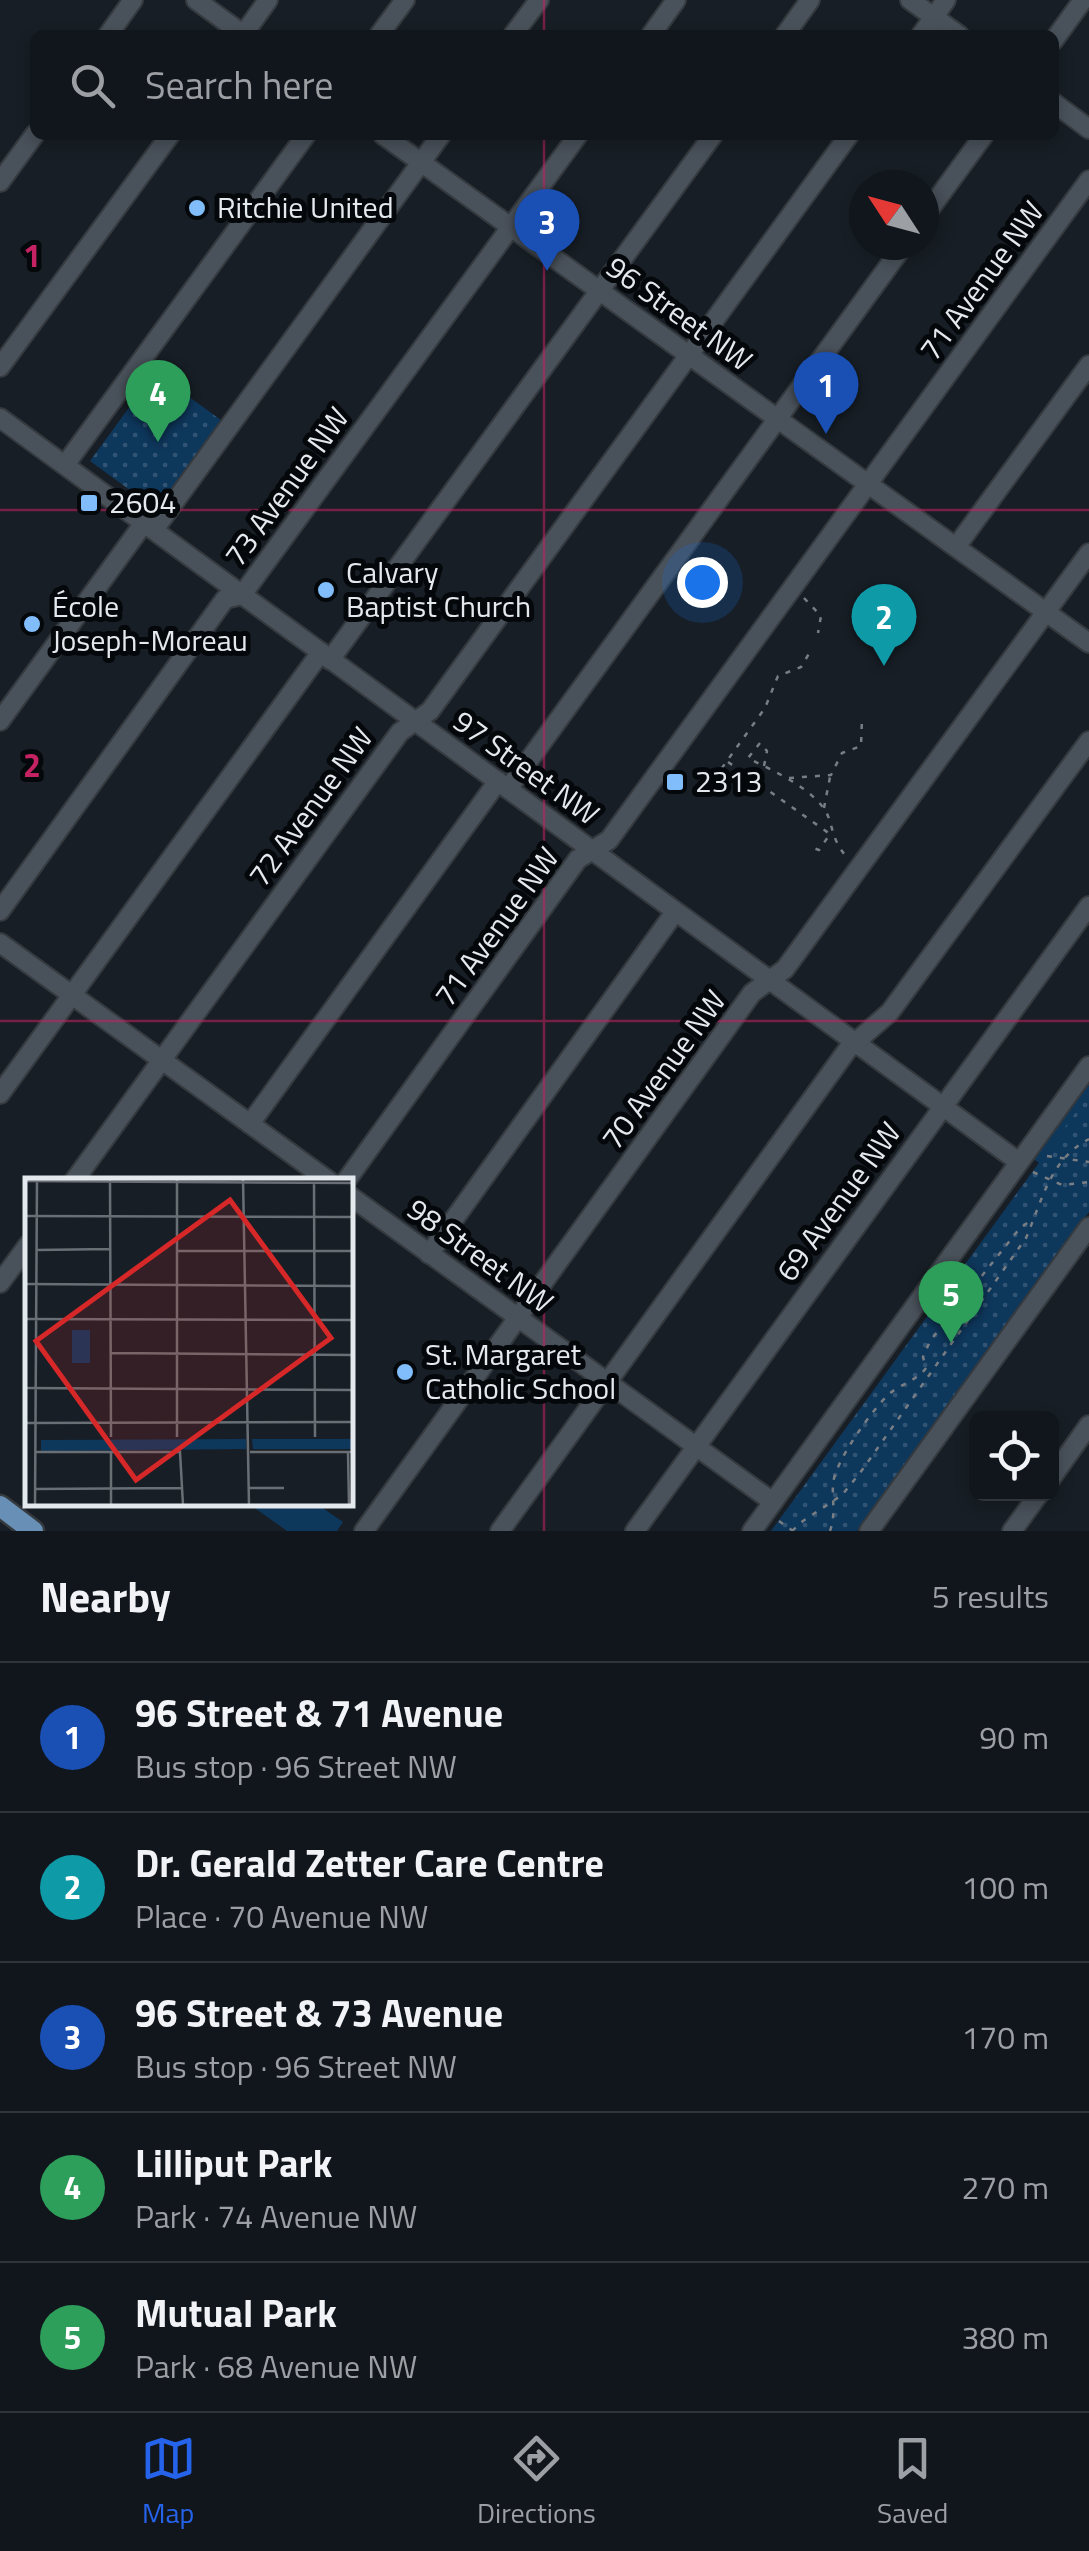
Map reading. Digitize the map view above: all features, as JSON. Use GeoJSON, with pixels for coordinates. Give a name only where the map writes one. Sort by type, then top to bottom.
{"type":"FeatureCollection","features":[{"type":"Feature","properties":{"kind":"main road"},"geometry":{"type":"LineString","coordinates":[[0,1506],[33,1531]]}},
{"type":"Feature","properties":{"kind":"street"},"geometry":{"type":"LineString","coordinates":[[112,30],[133,0]]}},
{"type":"Feature","properties":{"kind":"street"},"geometry":{"type":"LineString","coordinates":[[196,0],[236,30]]}},
{"type":"Feature","properties":{"kind":"street"},"geometry":{"type":"LineString","coordinates":[[247,30],[268,0]]}},
{"type":"Feature","properties":{"kind":"street"},"geometry":{"type":"LineString","coordinates":[[383,30],[404,0]]}},
{"type":"Feature","properties":{"kind":"street"},"geometry":{"type":"LineString","coordinates":[[518,30],[539,0]]}},
{"type":"Feature","properties":{"kind":"street"},"geometry":{"type":"LineString","coordinates":[[655,30],[676,0]]}},
{"type":"Feature","properties":{"kind":"street"},"geometry":{"type":"LineString","coordinates":[[789,30],[810,0]]}},
{"type":"Feature","properties":{"kind":"street"},"geometry":{"type":"LineString","coordinates":[[910,0],[951,30]]}},
{"type":"Feature","properties":{"kind":"street"},"geometry":{"type":"LineString","coordinates":[[925,30],[946,0]]}},
{"type":"Feature","properties":{"kind":"street"},"geometry":{"type":"LineString","coordinates":[[1059,33],[1083,0]]}},
{"type":"Feature","properties":{"kind":"street"},"geometry":{"type":"LineString","coordinates":[[1059,108],[1089,129]]}},
{"type":"Feature","properties":{"kind":"street"},"geometry":{"type":"LineString","coordinates":[[0,182],[31,140]]}},
{"type":"Feature","properties":{"kind":"street"},"geometry":{"type":"LineString","coordinates":[[0,367],[166,140]]}},
{"type":"Feature","properties":{"kind":"street"},"geometry":{"type":"LineString","coordinates":[[64,465],[302,140]]}},
{"type":"Feature","properties":{"kind":"street","name":"96 Street NW"},"geometry":{"type":"LineString","coordinates":[[390,140],[1089,644]]}},
{"type":"Feature","properties":{"kind":"street"},"geometry":{"type":"LineString","coordinates":[[0,720],[436,140]]}},
{"type":"Feature","properties":{"kind":"street","name":"73 Avenue NW"},"geometry":{"type":"LineString","coordinates":[[0,912],[225,599],[242,595],[574,140]]}},
{"type":"Feature","properties":{"kind":"street"},"geometry":{"type":"LineString","coordinates":[[0,1094],[708,140]]}},
{"type":"Feature","properties":{"kind":"street","name":"72 Avenue NW"},"geometry":{"type":"LineString","coordinates":[[76,1178],[400,732],[430,711],[845,140]]}},
{"type":"Feature","properties":{"kind":"street"},"geometry":{"type":"LineString","coordinates":[[939,197],[980,140]]}},
{"type":"Feature","properties":{"kind":"street","name":"71 Avenue NW"},"geometry":{"type":"LineString","coordinates":[[348,1178],[578,859],[609,840],[1089,180]]}},
{"type":"Feature","properties":{"kind":"street"},"geometry":{"type":"LineString","coordinates":[[250,1124],[893,260]]}},
{"type":"Feature","properties":{"kind":"street"},"geometry":{"type":"LineString","coordinates":[[956,547],[1089,365]]}},
{"type":"Feature","properties":{"kind":"street","name":"97 Street NW"},"geometry":{"type":"LineString","coordinates":[[0,418],[1019,1162]]}},
{"type":"Feature","properties":{"kind":"street","name":"70 Avenue NW"},"geometry":{"type":"LineString","coordinates":[[364,1531],[752,993],[785,968],[1089,553]]}},
{"type":"Feature","properties":{"kind":"street"},"geometry":{"type":"LineString","coordinates":[[500,1531],[848,1050],[890,1012],[1089,741]]}},
{"type":"Feature","properties":{"kind":"street","name":"69 Avenue NW"},"geometry":{"type":"LineString","coordinates":[[635,1531],[1089,906]]}},
{"type":"Feature","properties":{"kind":"street"},"geometry":{"type":"LineString","coordinates":[[429,1254],[675,912]]}},
{"type":"Feature","properties":{"kind":"street"},"geometry":{"type":"LineString","coordinates":[[0,942],[326,1178]]}},
{"type":"Feature","properties":{"kind":"street"},"geometry":{"type":"LineString","coordinates":[[752,1531],[1089,1066]]}},
{"type":"Feature","properties":{"kind":"street","name":"98 Street NW"},"geometry":{"type":"LineString","coordinates":[[352,1197],[773,1502]]}},
{"type":"Feature","properties":{"kind":"street"},"geometry":{"type":"LineString","coordinates":[[869,1531],[1089,1227]]}},
{"type":"Feature","properties":{"kind":"street"},"geometry":{"type":"LineString","coordinates":[[0,1283],[25,1250]]}},
{"type":"Feature","properties":{"kind":"street"},"geometry":{"type":"LineString","coordinates":[[1059,1466],[1089,1425]]}},
{"type":"Feature","properties":{"kind":"street"},"geometry":{"type":"LineString","coordinates":[[1012,1531],[1034,1501]]}},
{"type":"Feature","properties":{"kind":"path"},"geometry":{"type":"LineString","coordinates":[[804,598],[821,616],[818,632]]}},
{"type":"Feature","properties":{"kind":"path"},"geometry":{"type":"LineString","coordinates":[[714,779],[764,708],[778,676],[801,667],[810,652]]}},
{"type":"Feature","properties":{"kind":"path"},"geometry":{"type":"LineString","coordinates":[[808,846],[819,850],[830,834],[824,808],[831,775],[842,752],[861,746],[862,718]]}},
{"type":"Feature","properties":{"kind":"path"},"geometry":{"type":"LineString","coordinates":[[764,766],[767,751],[760,743],[748,758],[764,766],[788,778],[824,808]]}},
{"type":"Feature","properties":{"kind":"path"},"geometry":{"type":"LineString","coordinates":[[726,761],[830,834],[847,858]]}},
{"type":"Feature","properties":{"kind":"path"},"geometry":{"type":"LineString","coordinates":[[788,778],[831,775]]}},
{"type":"Feature","properties":{"kind":"path"},"geometry":{"type":"LineString","coordinates":[[792,1531],[802,1520],[834,1501],[860,1473],[925,1373],[1016,1252],[1050,1180],[1089,1138]]}},
{"type":"Feature","properties":{"kind":"path"},"geometry":{"type":"LineString","coordinates":[[1030,1146],[1048,1157],[1089,1162]]}},
{"type":"Feature","properties":{"kind":"path"},"geometry":{"type":"LineString","coordinates":[[1019,1162],[1062,1185],[1089,1182]]}},
{"type":"Feature","properties":{"kind":"path"},"geometry":{"type":"LineString","coordinates":[[925,1373],[922,1357],[930,1341],[1020,1228],[1032,1220]]}},
{"type":"Feature","properties":{"kind":"path"},"geometry":{"type":"LineString","coordinates":[[830,1531],[836,1473],[872,1414],[898,1386],[925,1373]]}},
{"type":"Feature","properties":{"kind":"shaded area"},"geometry":{"type":"Polygon","coordinates":[[[155,372],[225,423],[160,512],[90,461],[155,372]]]}},
{"type":"Feature","properties":{"kind":"shaded area"},"geometry":{"type":"Polygon","coordinates":[[[1089,1074],[1089,1176],[1044,1166],[1029,1156],[1089,1074]]]}},
{"type":"Feature","properties":{"kind":"shaded area"},"geometry":{"type":"Polygon","coordinates":[[[1089,1094],[1089,1212],[857,1531],[771,1531],[1089,1094]]]}},
{"type":"Feature","properties":{"kind":"shaded area"},"geometry":{"type":"Polygon","coordinates":[[[252,1506],[320,1506],[343,1522],[337,1531],[287,1531],[252,1506]]]}},
{"type":"Feature","properties":{"kind":"place","name":"Ritchie United"},"geometry":{"type":"Point","coordinates":[197,208]}},
{"type":"Feature","properties":{"kind":"place","name":"96 Street & 73 Avenue"},"geometry":{"type":"Point","coordinates":[547,271]}},
{"type":"Feature","properties":{"kind":"place","name":"96 Street & 71 Avenue"},"geometry":{"type":"Point","coordinates":[826,434]}},
{"type":"Feature","properties":{"kind":"place","name":"Lilliput Park"},"geometry":{"type":"Point","coordinates":[158,442]}},
{"type":"Feature","properties":{"kind":"place","name":"2604"},"geometry":{"type":"Point","coordinates":[89,503]}},
{"type":"Feature","properties":{"kind":"place","name":"Calvary Baptist Church"},"geometry":{"type":"Point","coordinates":[326,590]}},
{"type":"Feature","properties":{"kind":"place","name":"École Joseph-Moreau"},"geometry":{"type":"Point","coordinates":[32,624]}},
{"type":"Feature","properties":{"kind":"place","name":"Dr. Gerald Zetter Care Centre"},"geometry":{"type":"Point","coordinates":[884,666]}},
{"type":"Feature","properties":{"kind":"place","name":"2313"},"geometry":{"type":"Point","coordinates":[675,782]}},
{"type":"Feature","properties":{"kind":"place","name":"Mutual Park"},"geometry":{"type":"Point","coordinates":[951,1343]}},
{"type":"Feature","properties":{"kind":"place","name":"St. Margaret Catholic School"},"geometry":{"type":"Point","coordinates":[405,1372]}}]}
